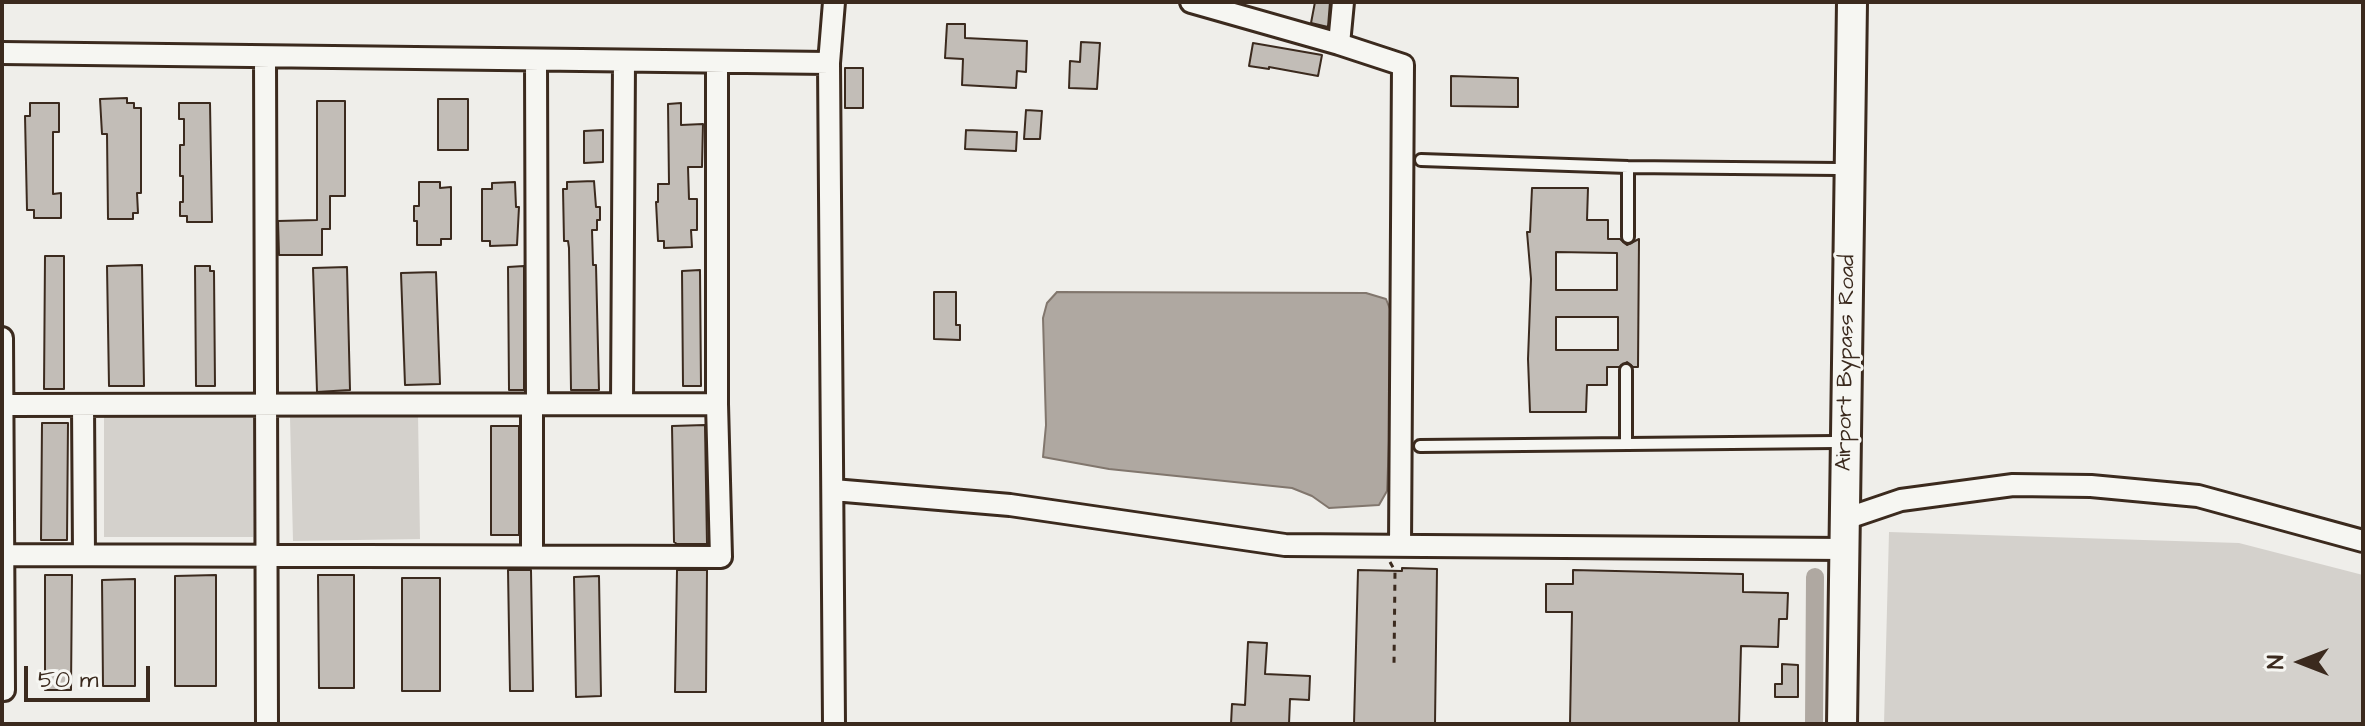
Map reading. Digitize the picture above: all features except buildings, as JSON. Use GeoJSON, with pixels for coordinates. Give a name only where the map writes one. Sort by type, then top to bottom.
{"type":"FeatureCollection","features":[{"type":"Feature","properties":{"kind":"street"},"geometry":{"type":"LineString","coordinates":[[834,2],[829,63],[834,724]]}},
{"type":"Feature","properties":{"kind":"street"},"geometry":{"type":"LineString","coordinates":[[1191,2],[1403,65],[1390,546]]}},
{"type":"Feature","properties":{"kind":"street"},"geometry":{"type":"LineString","coordinates":[[1339,44],[1343,2]]}},
{"type":"Feature","properties":{"kind":"street","name":"Airport Bypass Road"},"geometry":{"type":"LineString","coordinates":[[1842,724],[1852,2]]}},
{"type":"Feature","properties":{"kind":"street"},"geometry":{"type":"LineString","coordinates":[[2,53],[829,63]]}},
{"type":"Feature","properties":{"kind":"street"},"geometry":{"type":"LineString","coordinates":[[265,57],[267,724]]}},
{"type":"Feature","properties":{"kind":"street"},"geometry":{"type":"LineString","coordinates":[[532,556],[536,60]]}},
{"type":"Feature","properties":{"kind":"street"},"geometry":{"type":"LineString","coordinates":[[622,404],[624,61]]}},
{"type":"Feature","properties":{"kind":"street"},"geometry":{"type":"LineString","coordinates":[[3,555],[721,557],[717,404],[717,62]]}},
{"type":"Feature","properties":{"kind":"street"},"geometry":{"type":"LineString","coordinates":[[2,338],[4,690]]}},
{"type":"Feature","properties":{"kind":"street"},"geometry":{"type":"LineString","coordinates":[[2,405],[717,404]]}},
{"type":"Feature","properties":{"kind":"street"},"geometry":{"type":"LineString","coordinates":[[83,405],[84,555]]}},
{"type":"Feature","properties":{"kind":"street"},"geometry":{"type":"LineString","coordinates":[[1845,519],[1901,500],[1999,486],[2091,486],[2198,496],[2363,541]]}},
{"type":"Feature","properties":{"kind":"street"},"geometry":{"type":"LineString","coordinates":[[833,490],[1010,505],[1285,545],[1844,549]]}},
{"type":"Feature","properties":{"kind":"lane"},"geometry":{"type":"LineString","coordinates":[[1421,160],[1628,167],[1838,169]]}},
{"type":"Feature","properties":{"kind":"lane"},"geometry":{"type":"LineString","coordinates":[[1628,167],[1628,237]]}},
{"type":"Feature","properties":{"kind":"lane"},"geometry":{"type":"LineString","coordinates":[[1626,370],[1626,444]]}},
{"type":"Feature","properties":{"kind":"lane"},"geometry":{"type":"LineString","coordinates":[[1420,446],[1835,442]]}},
{"type":"Feature","properties":{"kind":"path"},"geometry":{"type":"LineString","coordinates":[[1390,546],[1395,571],[1394,665]]}},
{"type":"Feature","properties":{"kind":"shaded area"},"geometry":{"type":"Polygon","coordinates":[[[1057,292],[1366,293],[1386,299],[1394,319],[1387,491],[1379,505],[1329,508],[1312,496],[1292,488],[1109,469],[1043,457],[1046,425],[1043,318],[1047,303],[1057,292]]]}},
{"type":"Feature","properties":{"kind":"shaded area"},"geometry":{"type":"Polygon","coordinates":[[[418,414],[420,539],[293,541],[290,417],[418,414]]]}},
{"type":"Feature","properties":{"kind":"shaded area"},"geometry":{"type":"Polygon","coordinates":[[[104,416],[253,416],[253,537],[104,537],[104,416]]]}},
{"type":"Feature","properties":{"kind":"shaded area"},"geometry":{"type":"Polygon","coordinates":[[[1889,532],[2239,543],[2363,575],[2363,724],[1884,724],[1889,532]]]}},
{"type":"Feature","properties":{"kind":"waterway"},"geometry":{"type":"LineString","coordinates":[[1814,724],[1815,577]]}}]}
